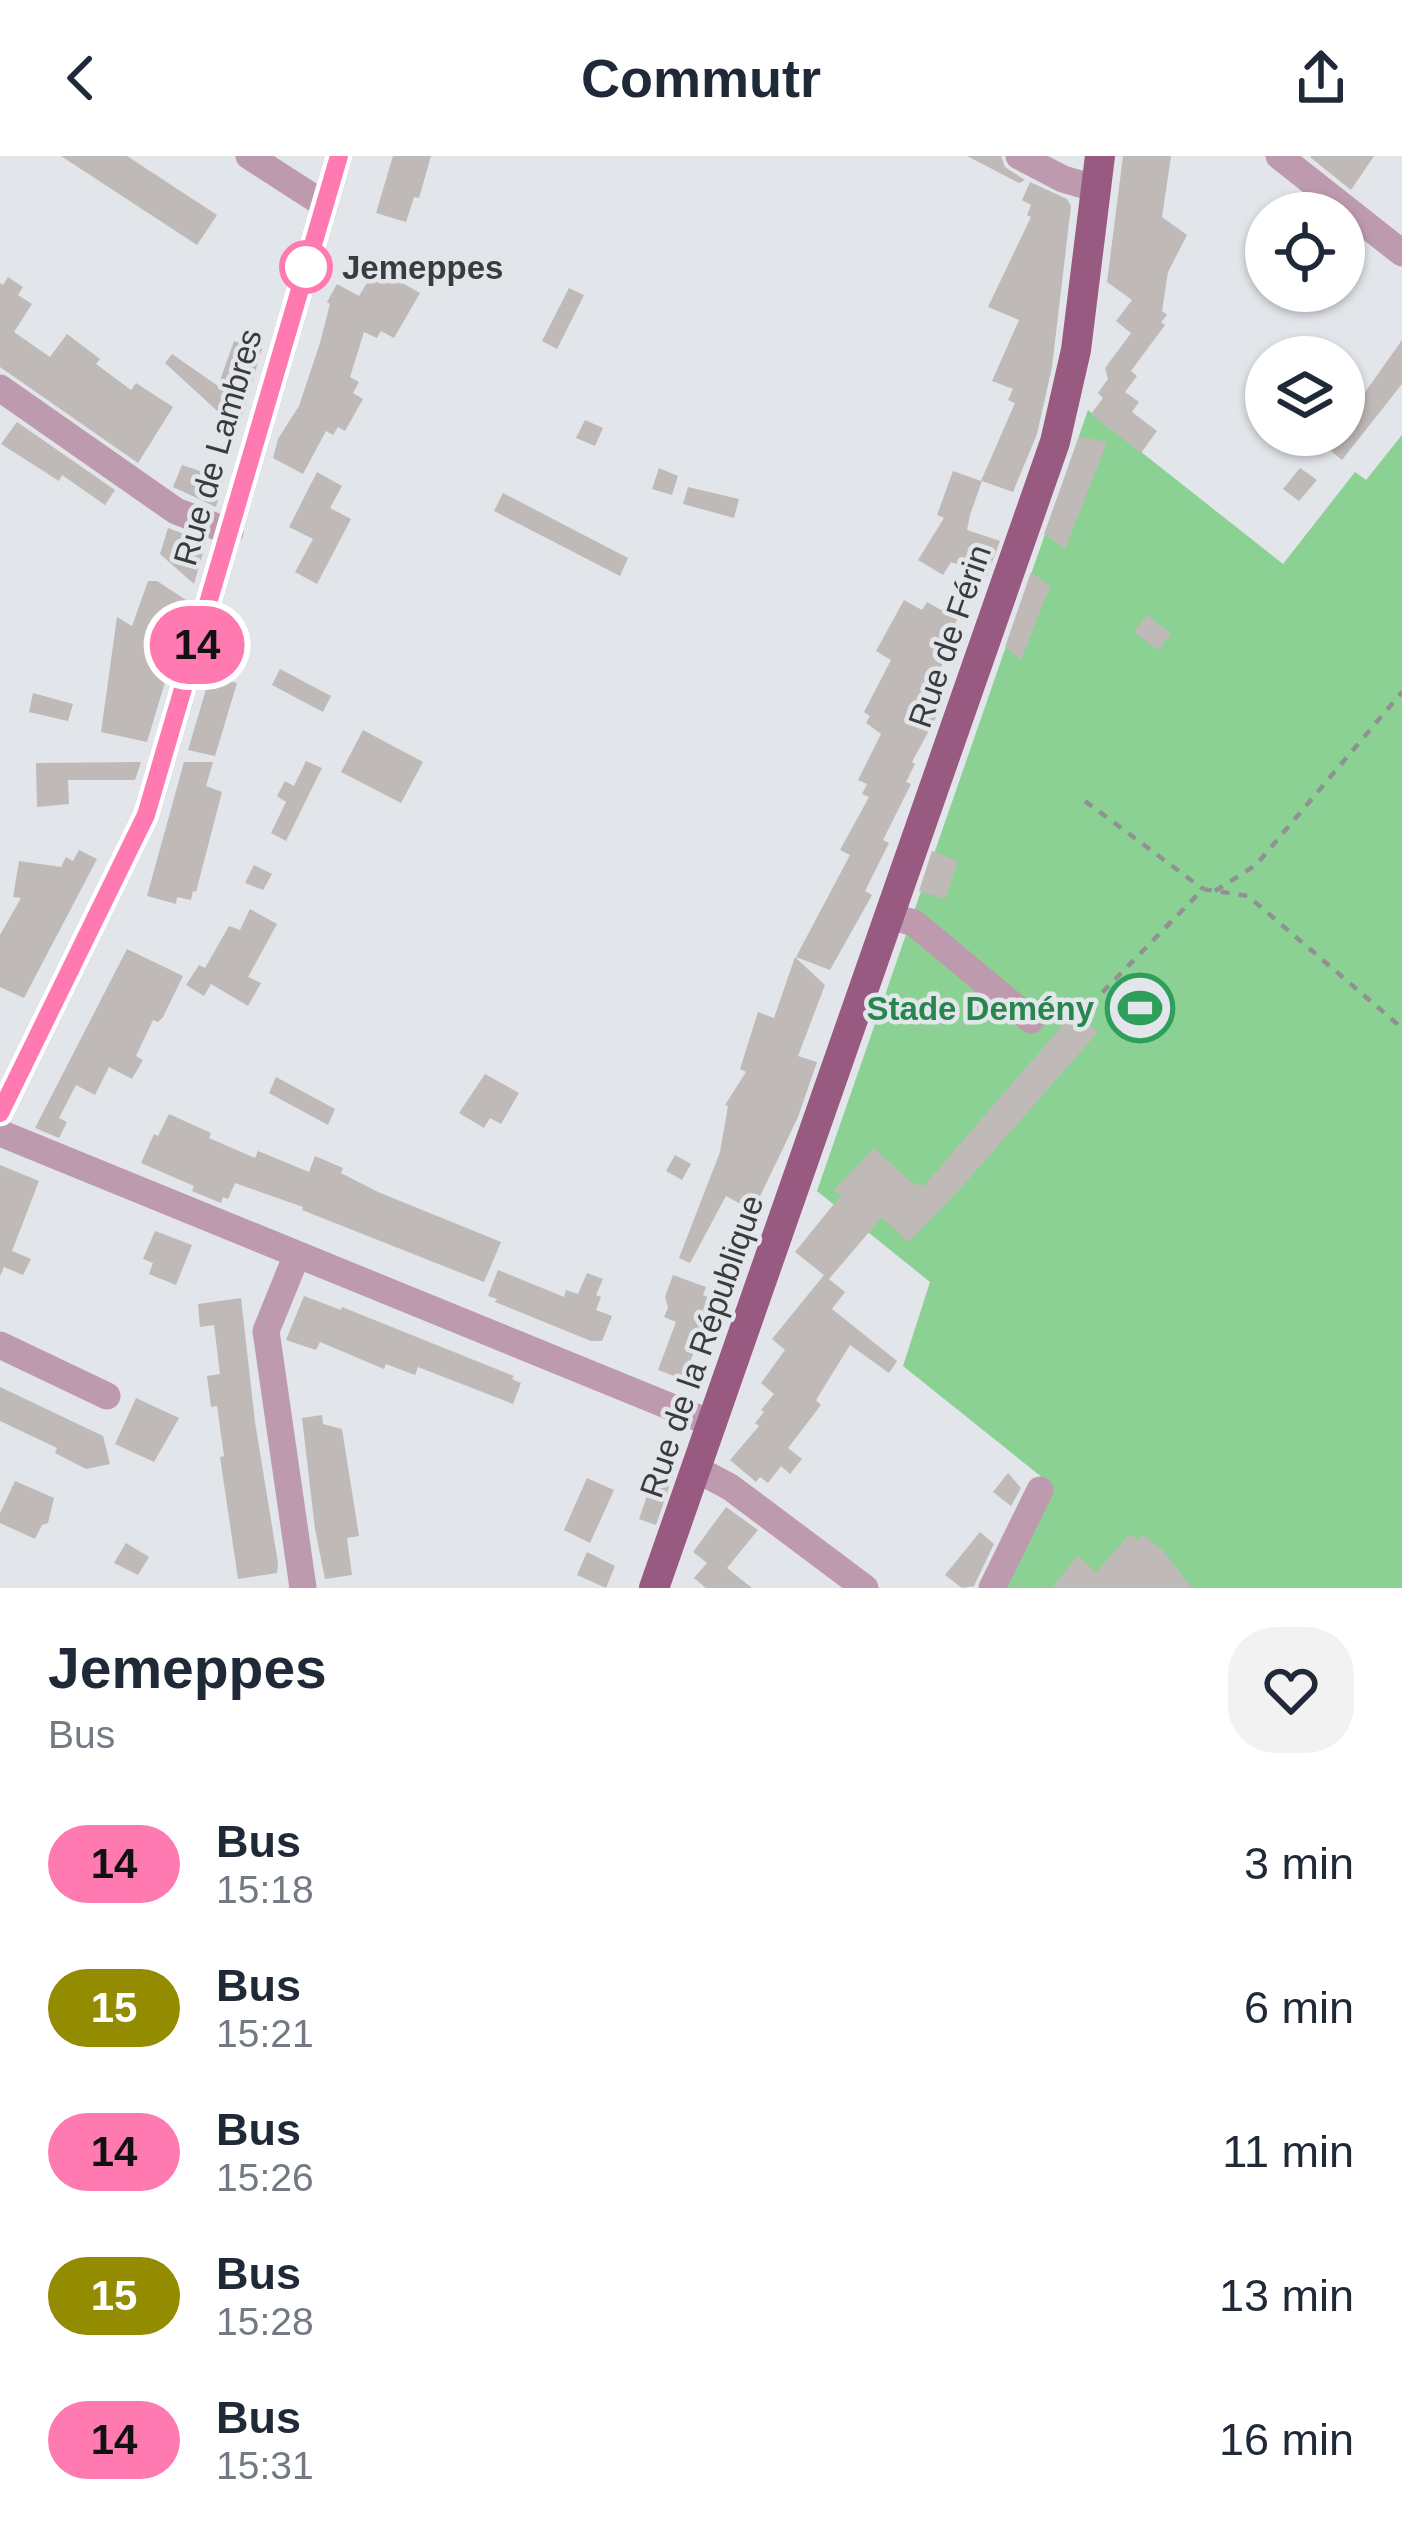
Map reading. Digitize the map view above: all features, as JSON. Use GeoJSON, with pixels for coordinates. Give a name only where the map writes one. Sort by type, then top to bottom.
{"type":"FeatureCollection","features":[{"type":"Feature","properties":{"kind":"main road","name":"Rue de Férin"},"geometry":{"type":"LineString","coordinates":[[816,1127],[1062,418],[1076,350],[1100,156]]}},
{"type":"Feature","properties":{"kind":"main road","name":"Rue de la République"},"geometry":{"type":"LineString","coordinates":[[655,1588],[816,1127]]}},
{"type":"Feature","properties":{"kind":"street"},"geometry":{"type":"LineString","coordinates":[[249,156],[325,205]]}},
{"type":"Feature","properties":{"kind":"street","name":"Rue de Lambres"},"geometry":{"type":"LineString","coordinates":[[0,1113],[142,827],[339,156]]}},
{"type":"Feature","properties":{"kind":"street"},"geometry":{"type":"LineString","coordinates":[[1019,156],[1063,179],[1097,189]]}},
{"type":"Feature","properties":{"kind":"street"},"geometry":{"type":"LineString","coordinates":[[1279,156],[1402,253]]}},
{"type":"Feature","properties":{"kind":"street"},"geometry":{"type":"LineString","coordinates":[[0,388],[176,512],[230,532]]}},
{"type":"Feature","properties":{"kind":"street"},"geometry":{"type":"LineString","coordinates":[[890,916],[914,923],[1031,1019]]}},
{"type":"Feature","properties":{"kind":"street"},"geometry":{"type":"LineString","coordinates":[[0,1133],[713,1424]]}},
{"type":"Feature","properties":{"kind":"street"},"geometry":{"type":"LineString","coordinates":[[296,1256],[266,1331],[303,1588]]}},
{"type":"Feature","properties":{"kind":"street"},"geometry":{"type":"LineString","coordinates":[[0,1345],[107,1396]]}},
{"type":"Feature","properties":{"kind":"street"},"geometry":{"type":"LineString","coordinates":[[696,1469],[730,1487],[865,1588]]}},
{"type":"Feature","properties":{"kind":"street"},"geometry":{"type":"LineString","coordinates":[[992,1588],[1040,1490]]}},
{"type":"Feature","properties":{"kind":"path"},"geometry":{"type":"LineString","coordinates":[[1215,891],[1256,865],[1402,692]]}},
{"type":"Feature","properties":{"kind":"path"},"geometry":{"type":"LineString","coordinates":[[1085,801],[1203,889],[1248,896],[1402,1028]]}},
{"type":"Feature","properties":{"kind":"path"},"geometry":{"type":"LineString","coordinates":[[1031,1019],[1093,1002],[1203,889]]}},
{"type":"Feature","properties":{"kind":"green space","name":"Stade Demény"},"geometry":{"type":"Polygon","coordinates":[[[1088,410],[1283,564],[1355,472],[1366,480],[1402,435],[1402,1588],[990,1588],[1043,1478],[903,1366],[930,1282],[817,1191],[1088,410]]]}},
{"type":"Feature","properties":{"kind":"building"},"geometry":{"type":"Polygon","coordinates":[[[61,156],[127,156],[217,215],[197,245],[61,156]]]}},
{"type":"Feature","properties":{"kind":"building"},"geometry":{"type":"Polygon","coordinates":[[[393,156],[431,156],[419,198],[414,197],[406,222],[376,213],[393,156]]]}},
{"type":"Feature","properties":{"kind":"building"},"geometry":{"type":"Polygon","coordinates":[[[967,156],[1001,156],[1005,167],[1025,180],[1019,183],[967,156]]]}},
{"type":"Feature","properties":{"kind":"building"},"geometry":{"type":"Polygon","coordinates":[[[1123,156],[1171,156],[1162,217],[1187,235],[1168,272],[1162,311],[1167,315],[1161,322],[1165,325],[1131,371],[1137,376],[1125,392],[1139,402],[1132,412],[1157,431],[1141,453],[1091,414],[1103,398],[1098,393],[1108,379],[1105,368],[1131,333],[1116,321],[1132,300],[1107,282],[1123,156]]]}},
{"type":"Feature","properties":{"kind":"building"},"geometry":{"type":"Polygon","coordinates":[[[1311,156],[1374,156],[1351,190],[1310,157],[1311,156]]]}},
{"type":"Feature","properties":{"kind":"building"},"geometry":{"type":"Polygon","coordinates":[[[1030,182],[1067,199],[1071,206],[1052,367],[1037,434],[1013,492],[982,481],[970,515],[967,530],[1000,541],[987,576],[951,562],[943,575],[918,560],[944,518],[937,515],[953,471],[981,481],[1015,403],[1008,400],[1013,389],[992,381],[1019,320],[988,307],[1031,217],[1027,215],[1031,205],[1022,200],[1030,182]]]}},
{"type":"Feature","properties":{"kind":"building"},"geometry":{"type":"Polygon","coordinates":[[[376,268],[420,293],[394,338],[381,331],[377,338],[364,332],[350,377],[359,382],[353,393],[363,399],[345,431],[338,427],[333,435],[326,431],[303,474],[273,458],[278,439],[299,406],[320,343],[327,302],[337,284],[359,296],[376,268]]]}},
{"type":"Feature","properties":{"kind":"building"},"geometry":{"type":"Polygon","coordinates":[[[8,277],[23,287],[18,295],[32,304],[14,332],[50,357],[67,334],[131,390],[136,383],[173,407],[138,463],[0,367],[0,283],[8,277]]]}},
{"type":"Feature","properties":{"kind":"building"},"geometry":{"type":"Polygon","coordinates":[[[569,288],[584,295],[557,349],[542,341],[569,288]]]}},
{"type":"Feature","properties":{"kind":"building"},"geometry":{"type":"Polygon","coordinates":[[[1402,340],[1402,384],[1365,431],[1365,392],[1402,340]]]}},
{"type":"Feature","properties":{"kind":"building"},"geometry":{"type":"Polygon","coordinates":[[[234,341],[262,349],[238,430],[165,363],[172,354],[218,386],[234,341]]]}},
{"type":"Feature","properties":{"kind":"building"},"geometry":{"type":"Polygon","coordinates":[[[585,420],[603,428],[595,446],[576,438],[585,420]]]}},
{"type":"Feature","properties":{"kind":"building"},"geometry":{"type":"Polygon","coordinates":[[[17,422],[115,490],[105,505],[62,475],[59,481],[1,444],[17,422]]]}},
{"type":"Feature","properties":{"kind":"building"},"geometry":{"type":"Polygon","coordinates":[[[1079,437],[1107,442],[1065,549],[1044,534],[1079,437]]]}},
{"type":"Feature","properties":{"kind":"building"},"geometry":{"type":"Polygon","coordinates":[[[182,465],[224,479],[216,507],[173,487],[182,465]]]}},
{"type":"Feature","properties":{"kind":"building"},"geometry":{"type":"Polygon","coordinates":[[[659,468],[678,476],[672,495],[652,489],[659,468]]]}},
{"type":"Feature","properties":{"kind":"building"},"geometry":{"type":"Polygon","coordinates":[[[1300,468],[1317,480],[1299,501],[1283,489],[1300,468]]]}},
{"type":"Feature","properties":{"kind":"building"},"geometry":{"type":"Polygon","coordinates":[[[317,472],[342,486],[330,508],[351,519],[317,584],[295,572],[313,539],[289,527],[317,472]]]}},
{"type":"Feature","properties":{"kind":"building"},"geometry":{"type":"Polygon","coordinates":[[[688,487],[739,499],[734,518],[683,504],[688,487]]]}},
{"type":"Feature","properties":{"kind":"building"},"geometry":{"type":"Polygon","coordinates":[[[503,493],[628,558],[620,576],[494,511],[503,493]]]}},
{"type":"Feature","properties":{"kind":"building"},"geometry":{"type":"Polygon","coordinates":[[[168,528],[206,542],[194,584],[160,554],[168,528]]]}},
{"type":"Feature","properties":{"kind":"building"},"geometry":{"type":"Polygon","coordinates":[[[1031,572],[1050,586],[1021,660],[1005,647],[1031,572]]]}},
{"type":"Feature","properties":{"kind":"building"},"geometry":{"type":"Polygon","coordinates":[[[148,581],[157,581],[189,602],[147,742],[101,732],[117,617],[132,626],[148,581]]]}},
{"type":"Feature","properties":{"kind":"building"},"geometry":{"type":"Polygon","coordinates":[[[904,600],[922,610],[927,602],[957,619],[930,702],[941,708],[912,762],[906,782],[911,784],[883,840],[889,843],[865,891],[872,895],[830,970],[796,957],[850,855],[840,850],[869,797],[862,794],[867,784],[858,780],[881,734],[866,723],[870,716],[864,712],[891,660],[876,651],[904,600]]]}},
{"type":"Feature","properties":{"kind":"building"},"geometry":{"type":"Polygon","coordinates":[[[1147,615],[1171,634],[1158,650],[1134,632],[1147,615]]]}},
{"type":"Feature","properties":{"kind":"building"},"geometry":{"type":"Polygon","coordinates":[[[280,669],[331,696],[323,712],[272,685],[280,669]]]}},
{"type":"Feature","properties":{"kind":"building"},"geometry":{"type":"Polygon","coordinates":[[[210,676],[237,683],[215,756],[188,750],[210,676]]]}},
{"type":"Feature","properties":{"kind":"building"},"geometry":{"type":"Polygon","coordinates":[[[33,693],[73,704],[68,721],[29,712],[33,693]]]}},
{"type":"Feature","properties":{"kind":"building"},"geometry":{"type":"Polygon","coordinates":[[[363,730],[423,762],[401,803],[341,772],[363,730]]]}},
{"type":"Feature","properties":{"kind":"building"},"geometry":{"type":"Polygon","coordinates":[[[306,761],[322,768],[286,841],[271,833],[286,802],[277,796],[285,781],[294,786],[306,761]]]}},
{"type":"Feature","properties":{"kind":"building"},"geometry":{"type":"Polygon","coordinates":[[[141,762],[135,780],[68,780],[69,804],[37,807],[36,763],[141,762]]]}},
{"type":"Feature","properties":{"kind":"building"},"geometry":{"type":"Polygon","coordinates":[[[184,762],[213,762],[206,786],[222,792],[196,892],[191,900],[177,897],[176,904],[147,896],[184,762]]]}},
{"type":"Feature","properties":{"kind":"building"},"geometry":{"type":"Polygon","coordinates":[[[79,850],[97,859],[24,998],[0,987],[0,935],[21,898],[13,897],[19,861],[61,867],[66,857],[73,861],[79,850]]]}},
{"type":"Feature","properties":{"kind":"building"},"geometry":{"type":"Polygon","coordinates":[[[932,851],[958,861],[945,899],[919,891],[932,851]]]}},
{"type":"Feature","properties":{"kind":"building"},"geometry":{"type":"Polygon","coordinates":[[[254,865],[272,874],[263,890],[245,883],[254,865]]]}},
{"type":"Feature","properties":{"kind":"building"},"geometry":{"type":"Polygon","coordinates":[[[250,909],[277,924],[248,977],[261,983],[248,1006],[211,984],[204,996],[186,985],[199,965],[205,968],[229,926],[240,930],[250,909]]]}},
{"type":"Feature","properties":{"kind":"building"},"geometry":{"type":"Polygon","coordinates":[[[127,949],[183,976],[163,1017],[153,1020],[136,1056],[143,1060],[132,1079],[109,1067],[95,1095],[76,1085],[59,1118],[67,1122],[59,1138],[35,1128],[127,949]]]}},
{"type":"Feature","properties":{"kind":"building"},"geometry":{"type":"Polygon","coordinates":[[[795,957],[825,985],[798,1056],[817,1062],[798,1117],[753,1211],[726,1196],[690,1263],[679,1258],[720,1152],[725,1105],[746,1072],[740,1069],[758,1012],[774,1018],[795,957]]]}},
{"type":"Feature","properties":{"kind":"building"},"geometry":{"type":"Polygon","coordinates":[[[1073,1013],[1098,1032],[908,1242],[882,1217],[829,1279],[795,1252],[842,1194],[833,1191],[874,1148],[914,1185],[923,1187],[1073,1013]]]}},
{"type":"Feature","properties":{"kind":"building"},"geometry":{"type":"Polygon","coordinates":[[[485,1074],[519,1093],[501,1124],[490,1118],[484,1128],[459,1113],[485,1074]]]}},
{"type":"Feature","properties":{"kind":"building"},"geometry":{"type":"Polygon","coordinates":[[[276,1077],[335,1109],[328,1125],[269,1093],[276,1077]]]}},
{"type":"Feature","properties":{"kind":"building"},"geometry":{"type":"Polygon","coordinates":[[[169,1114],[255,1158],[258,1151],[309,1172],[315,1156],[378,1192],[501,1242],[484,1282],[235,1183],[221,1203],[192,1191],[194,1186],[141,1163],[169,1114]]]}},
{"type":"Feature","properties":{"kind":"building"},"geometry":{"type":"Polygon","coordinates":[[[675,1155],[691,1164],[682,1180],[666,1171],[675,1155]]]}},
{"type":"Feature","properties":{"kind":"building"},"geometry":{"type":"Polygon","coordinates":[[[0,1165],[39,1181],[12,1251],[31,1259],[23,1275],[4,1267],[0,1276],[0,1165]]]}},
{"type":"Feature","properties":{"kind":"building"},"geometry":{"type":"Polygon","coordinates":[[[155,1231],[192,1245],[176,1285],[149,1274],[153,1263],[143,1259],[155,1231]]]}},
{"type":"Feature","properties":{"kind":"building"},"geometry":{"type":"Polygon","coordinates":[[[498,1270],[564,1297],[566,1290],[578,1294],[587,1273],[603,1279],[596,1310],[612,1316],[602,1341],[591,1341],[495,1302],[488,1296],[498,1270]]]}},
{"type":"Feature","properties":{"kind":"building"},"geometry":{"type":"Polygon","coordinates":[[[673,1275],[706,1287],[703,1295],[710,1298],[703,1333],[682,1379],[658,1370],[676,1322],[664,1317],[673,1275]]]}},
{"type":"Feature","properties":{"kind":"building"},"geometry":{"type":"Polygon","coordinates":[[[824,1275],[845,1292],[832,1309],[897,1361],[889,1373],[850,1345],[816,1400],[821,1405],[788,1448],[802,1459],[790,1474],[781,1466],[768,1483],[760,1477],[756,1482],[730,1460],[759,1426],[755,1423],[761,1410],[774,1394],[761,1383],[785,1350],[772,1339],[824,1275]]]}},
{"type":"Feature","properties":{"kind":"building"},"geometry":{"type":"Polygon","coordinates":[[[304,1296],[514,1376],[521,1383],[513,1404],[418,1367],[415,1375],[386,1364],[384,1369],[320,1342],[316,1350],[286,1340],[304,1296]]]}},
{"type":"Feature","properties":{"kind":"building"},"geometry":{"type":"Polygon","coordinates":[[[241,1298],[278,1563],[277,1573],[238,1579],[217,1406],[211,1407],[207,1376],[220,1374],[214,1325],[200,1327],[198,1304],[241,1298]]]}},
{"type":"Feature","properties":{"kind":"building"},"geometry":{"type":"Polygon","coordinates":[[[0,1387],[103,1436],[110,1464],[86,1469],[55,1453],[57,1448],[0,1421],[0,1387]]]}},
{"type":"Feature","properties":{"kind":"building"},"geometry":{"type":"Polygon","coordinates":[[[136,1398],[179,1418],[154,1462],[115,1444],[136,1398]]]}},
{"type":"Feature","properties":{"kind":"building"},"geometry":{"type":"Polygon","coordinates":[[[322,1415],[323,1424],[342,1429],[359,1536],[347,1538],[352,1575],[325,1579],[302,1418],[322,1415]]]}},
{"type":"Feature","properties":{"kind":"building"},"geometry":{"type":"Polygon","coordinates":[[[659,1461],[676,1467],[656,1525],[639,1519],[659,1461]]]}},
{"type":"Feature","properties":{"kind":"building"},"geometry":{"type":"Polygon","coordinates":[[[1008,1473],[1021,1488],[1011,1506],[993,1492],[1008,1473]]]}},
{"type":"Feature","properties":{"kind":"building"},"geometry":{"type":"Polygon","coordinates":[[[587,1478],[614,1490],[590,1543],[564,1530],[587,1478]]]}},
{"type":"Feature","properties":{"kind":"building"},"geometry":{"type":"Polygon","coordinates":[[[15,1481],[54,1498],[48,1523],[35,1539],[0,1523],[15,1481]]]}},
{"type":"Feature","properties":{"kind":"building"},"geometry":{"type":"Polygon","coordinates":[[[726,1507],[758,1530],[727,1568],[752,1588],[706,1588],[694,1578],[707,1563],[693,1552],[726,1507]]]}},
{"type":"Feature","properties":{"kind":"building"},"geometry":{"type":"Polygon","coordinates":[[[980,1532],[994,1544],[974,1586],[962,1588],[945,1575],[980,1532]]]}},
{"type":"Feature","properties":{"kind":"building"},"geometry":{"type":"Polygon","coordinates":[[[1130,1534],[1138,1540],[1143,1535],[1164,1552],[1192,1588],[1052,1588],[1077,1556],[1096,1572],[1130,1534]]]}},
{"type":"Feature","properties":{"kind":"building"},"geometry":{"type":"Polygon","coordinates":[[[126,1543],[149,1557],[138,1575],[114,1563],[126,1543]]]}},
{"type":"Feature","properties":{"kind":"building"},"geometry":{"type":"Polygon","coordinates":[[[587,1552],[615,1566],[606,1588],[577,1575],[587,1552]]]}},
{"type":"Feature","properties":{"kind":"bus line","name":"14"},"geometry":{"type":"LineString","coordinates":[[0,1113],[146,815],[339,156]]}},
{"type":"Feature","properties":{"kind":"place","name":"Jemeppes"},"geometry":{"type":"Point","coordinates":[306,267]}},
{"type":"Feature","properties":{"kind":"place","name":"Stade Demény"},"geometry":{"type":"Point","coordinates":[1140,1008]}}]}
